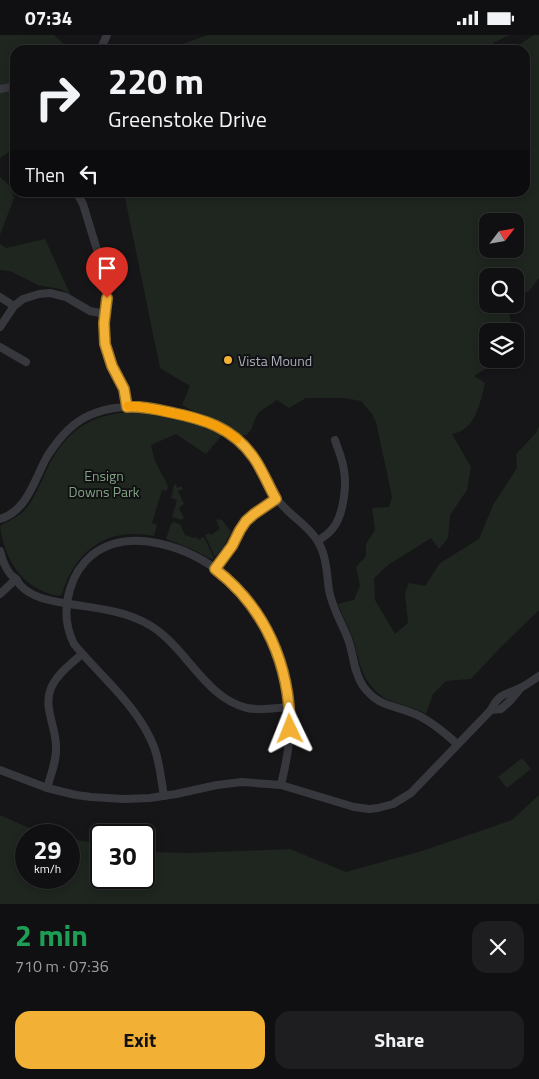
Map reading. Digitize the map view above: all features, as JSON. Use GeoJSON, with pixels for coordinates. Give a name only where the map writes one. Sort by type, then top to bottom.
{"type":"FeatureCollection","features":[{"type":"Feature","properties":{"kind":"street"},"geometry":{"type":"LineString","coordinates":[[79,197],[101,263],[107,298],[104,330],[107,351],[112,366],[124,389],[127,407]]}},
{"type":"Feature","properties":{"kind":"street"},"geometry":{"type":"LineString","coordinates":[[0,327],[14,306],[28,297],[39,294],[50,293],[66,297],[90,311],[105,314]]}},
{"type":"Feature","properties":{"kind":"street"},"geometry":{"type":"LineString","coordinates":[[0,297],[14,306]]}},
{"type":"Feature","properties":{"kind":"street"},"geometry":{"type":"LineString","coordinates":[[0,347],[26,362]]}},
{"type":"Feature","properties":{"kind":"street"},"geometry":{"type":"LineString","coordinates":[[0,519],[13,513],[22,504],[60,437],[69,428],[93,413],[106,409],[127,407],[148,408],[193,417],[210,423],[226,431],[254,457],[276,499],[318,541],[324,555],[333,606],[348,639],[355,668],[362,684],[370,694],[381,702],[413,713],[435,725],[457,744]]}},
{"type":"Feature","properties":{"kind":"street"},"geometry":{"type":"LineString","coordinates":[[318,541],[335,526],[342,504],[345,476],[343,463],[335,440]]}},
{"type":"Feature","properties":{"kind":"street"},"geometry":{"type":"LineString","coordinates":[[215,569],[232,546],[246,521],[276,499]]}},
{"type":"Feature","properties":{"kind":"street"},"geometry":{"type":"LineString","coordinates":[[164,796],[158,759],[142,723],[122,696],[74,644],[68,629],[66,604],[70,586],[75,575],[90,557],[115,543],[136,540],[178,549],[215,569],[248,600],[263,623],[279,660],[285,683],[289,707],[289,740],[282,785]]}},
{"type":"Feature","properties":{"kind":"street"},"geometry":{"type":"LineString","coordinates":[[0,551],[11,575],[19,584],[34,595],[53,602],[126,615],[151,626],[174,644],[215,690],[230,701],[253,709],[289,707]]}},
{"type":"Feature","properties":{"kind":"street"},"geometry":{"type":"LineString","coordinates":[[0,594],[16,579]]}},
{"type":"Feature","properties":{"kind":"street"},"geometry":{"type":"LineString","coordinates":[[47,788],[54,765],[56,749],[56,738],[48,705],[50,691],[59,676],[82,654]]}},
{"type":"Feature","properties":{"kind":"street"},"geometry":{"type":"LineString","coordinates":[[0,770],[47,788],[76,795],[108,799],[138,799],[164,796],[228,783],[255,783],[282,785],[354,807],[369,809],[385,807],[411,793],[491,710],[495,701],[505,694],[521,688],[539,676]]}},
{"type":"Feature","properties":{"kind":"green space"},"geometry":{"type":"Polygon","coordinates":[[[0,35],[54,35],[65,45],[10,45],[10,151],[0,158],[0,35]]]}},
{"type":"Feature","properties":{"kind":"green space"},"geometry":{"type":"Polygon","coordinates":[[[208,35],[510,35],[493,43],[494,45],[179,45],[208,35]]]}},
{"type":"Feature","properties":{"kind":"green space"},"geometry":{"type":"Polygon","coordinates":[[[534,35],[539,35],[539,278],[529,291],[524,294],[524,268],[479,268],[479,313],[509,313],[511,323],[479,323],[479,368],[487,368],[474,376],[485,383],[479,407],[472,421],[467,427],[452,434],[471,467],[467,490],[450,515],[448,538],[439,549],[431,538],[388,565],[374,578],[375,600],[395,634],[408,623],[405,593],[409,583],[425,586],[440,563],[479,539],[493,505],[517,468],[516,454],[536,433],[539,426],[539,610],[471,679],[446,681],[433,694],[426,714],[383,697],[375,691],[365,677],[352,636],[338,604],[354,600],[360,586],[356,567],[366,556],[366,544],[375,530],[372,508],[389,507],[392,497],[376,422],[361,401],[344,398],[306,398],[289,408],[277,400],[257,415],[250,432],[240,436],[182,405],[190,386],[160,368],[125,197],[530,197],[530,45],[519,45],[534,35]]]}},
{"type":"Feature","properties":{"kind":"green space"},"geometry":{"type":"Polygon","coordinates":[[[0,177],[10,186],[10,197],[14,198],[0,235],[0,177]]]}},
{"type":"Feature","properties":{"kind":"green space"},"geometry":{"type":"Polygon","coordinates":[[[45,239],[70,294],[60,289],[38,285],[10,271],[0,270],[0,244],[6,248],[45,239]]]}},
{"type":"Feature","properties":{"kind":"green space","name":"Ensign Downs Park"},"geometry":{"type":"Polygon","coordinates":[[[139,412],[200,424],[222,435],[206,454],[176,434],[151,445],[155,461],[168,486],[167,491],[162,490],[152,523],[157,525],[154,536],[120,535],[97,544],[79,560],[66,582],[62,594],[59,596],[35,587],[18,572],[11,562],[2,539],[0,526],[23,512],[27,507],[57,452],[75,431],[97,418],[139,412]]]}},
{"type":"Feature","properties":{"kind":"green space"},"geometry":{"type":"Polygon","coordinates":[[[176,484],[177,488],[181,486],[183,489],[178,491],[184,504],[179,508],[184,518],[181,520],[172,517],[177,500],[171,498],[174,485],[176,484]]]}},
{"type":"Feature","properties":{"kind":"green space"},"geometry":{"type":"Polygon","coordinates":[[[216,520],[223,521],[231,532],[224,546],[215,557],[205,535],[210,533],[211,535],[220,529],[216,520]]]}},
{"type":"Feature","properties":{"kind":"green space"},"geometry":{"type":"Polygon","coordinates":[[[174,522],[180,524],[185,535],[197,537],[198,540],[204,537],[214,559],[166,539],[171,524],[174,522]]]}},
{"type":"Feature","properties":{"kind":"green space"},"geometry":{"type":"Polygon","coordinates":[[[522,758],[531,769],[507,788],[498,777],[522,758]]]}},
{"type":"Feature","properties":{"kind":"green space"},"geometry":{"type":"Polygon","coordinates":[[[539,795],[538,904],[0,904],[0,815],[20,824],[15,824],[15,889],[80,889],[80,841],[90,842],[90,889],[155,889],[155,852],[191,853],[290,849],[346,872],[425,850],[512,820],[539,795]]]}},
{"type":"Feature","properties":{"kind":"slow traffic"},"geometry":{"type":"LineString","coordinates":[[128,406],[202,419],[237,439]]}},
{"type":"Feature","properties":{"kind":"place","name":"Vista Mound"},"geometry":{"type":"Point","coordinates":[228,360]}},
{"type":"Feature","properties":{"kind":"route"},"geometry":{"type":"LineString","coordinates":[[107,298],[104,323],[105,344],[112,366],[126,394],[127,407],[136,406],[202,419],[226,431],[254,457],[276,499],[246,521],[232,546],[215,569],[233,583],[248,600],[269,635],[279,660],[285,683],[290,729]]}}]}
